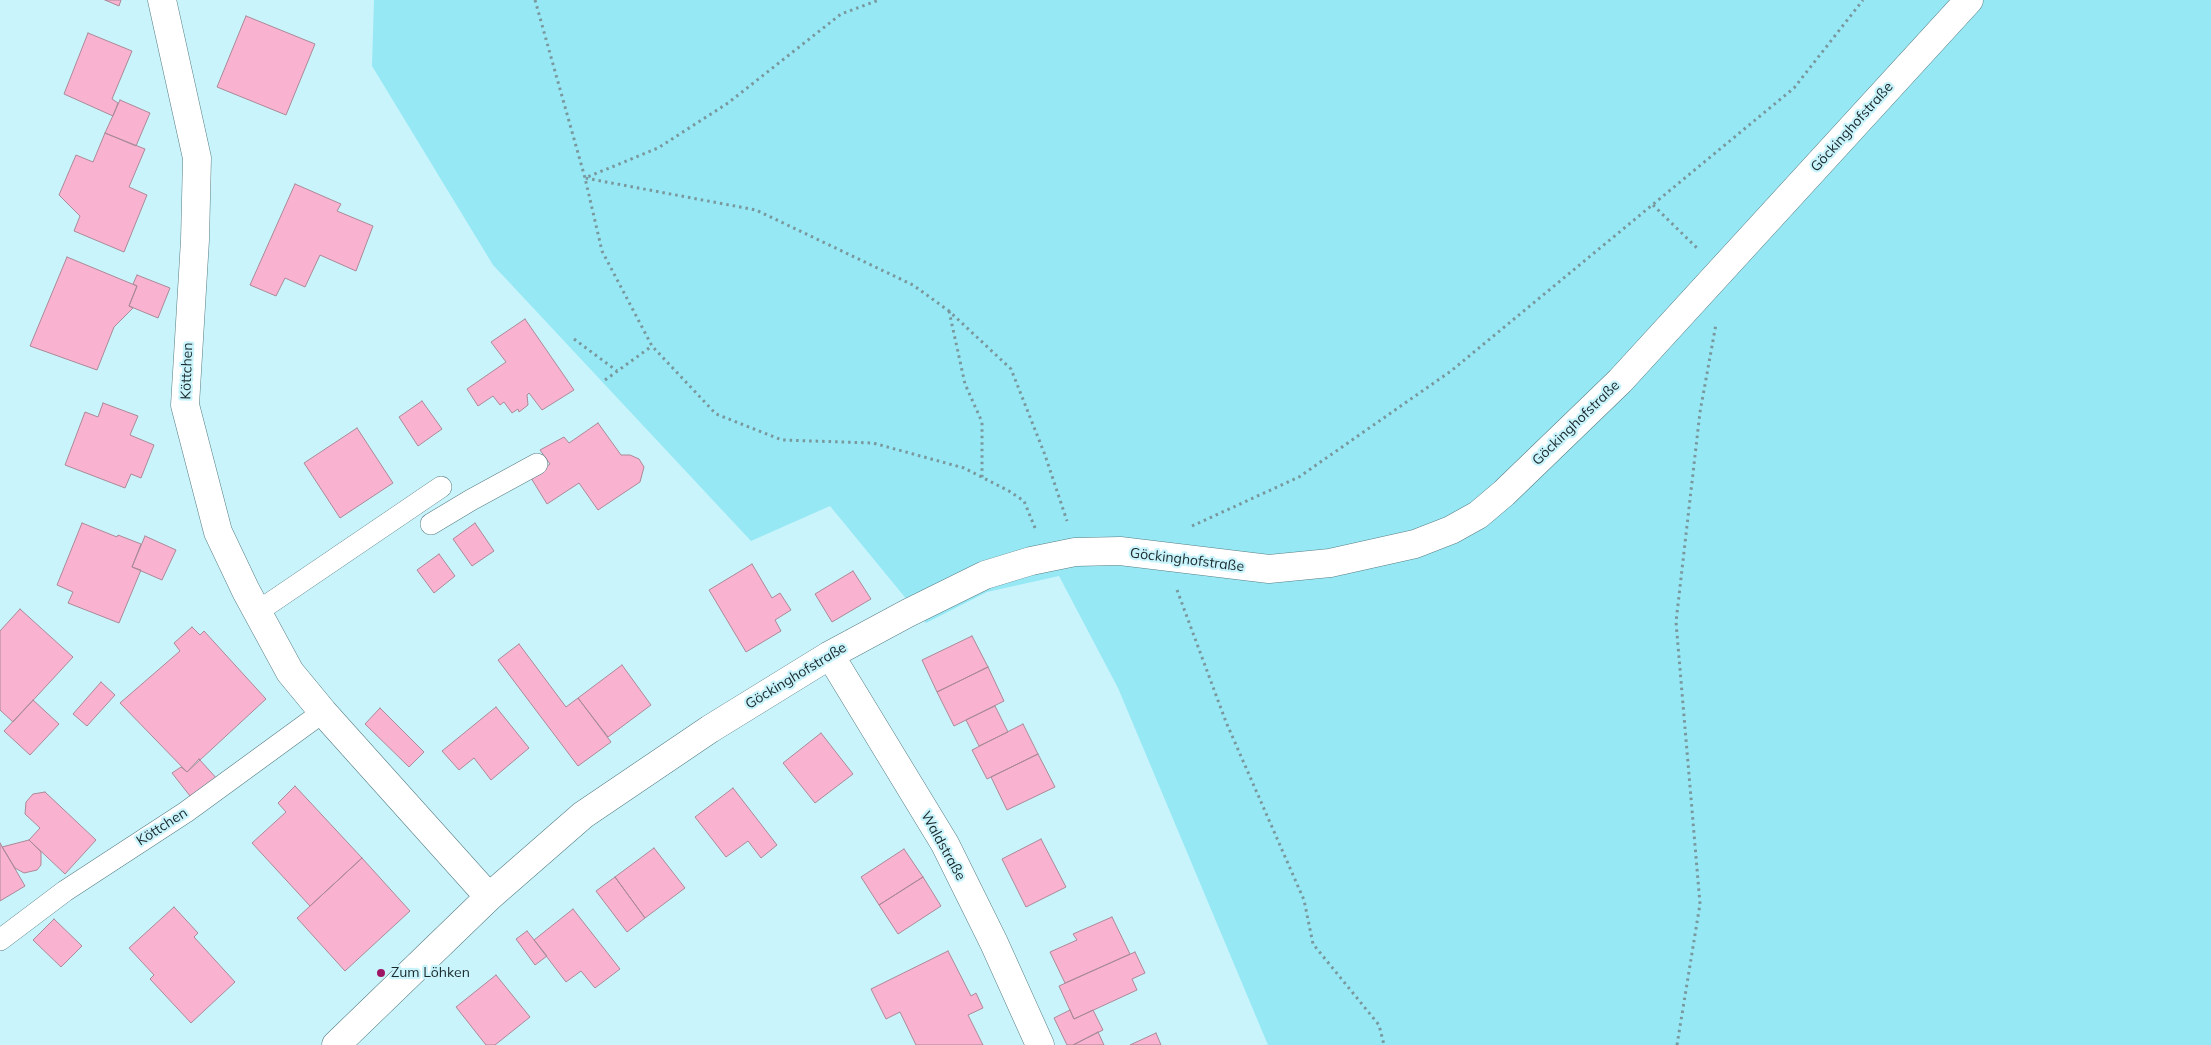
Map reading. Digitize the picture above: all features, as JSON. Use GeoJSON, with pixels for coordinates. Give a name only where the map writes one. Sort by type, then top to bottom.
{"type":"FeatureCollection","features":[{"type":"Feature","properties":{"kind":"street","name":"Köttchen"},"geometry":{"type":"LineString","coordinates":[[162,0],[197,158],[195,240],[185,405],[218,532],[257,612],[290,672],[323,712],[489,897]]}},
{"type":"Feature","properties":{"kind":"street","name":"Göckinghofstraße"},"geometry":{"type":"LineString","coordinates":[[336,1045],[489,897],[583,816],[710,728],[830,655],[908,613],[986,575],[1031,561],[1075,552],[1120,551],[1269,569],[1330,563],[1415,544],[1452,530],[1478,515],[1504,493],[1620,382],[1969,0]]}},
{"type":"Feature","properties":{"kind":"street","name":"Waldstraße"},"geometry":{"type":"LineString","coordinates":[[830,655],[945,844],[994,944],[1040,1045]]}},
{"type":"Feature","properties":{"kind":"lane"},"geometry":{"type":"LineString","coordinates":[[417,503],[436,532],[471,500],[537,464]]}},
{"type":"Feature","properties":{"kind":"lane"},"geometry":{"type":"LineString","coordinates":[[257,612],[441,487]]}},
{"type":"Feature","properties":{"kind":"lane","name":"Köttchen"},"geometry":{"type":"LineString","coordinates":[[0,940],[66,890],[186,812],[323,712]]}},
{"type":"Feature","properties":{"kind":"path"},"geometry":{"type":"LineString","coordinates":[[535,0],[585,178],[602,251],[652,346],[716,414],[782,440],[873,443],[964,468],[1009,491],[1024,501]]}},
{"type":"Feature","properties":{"kind":"path"},"geometry":{"type":"LineString","coordinates":[[585,178],[658,148],[728,103],[841,14],[879,0]]}},
{"type":"Feature","properties":{"kind":"path"},"geometry":{"type":"LineString","coordinates":[[1185,527],[1195,526],[1299,477],[1451,371],[1794,88],[1863,0]]}},
{"type":"Feature","properties":{"kind":"path"},"geometry":{"type":"LineString","coordinates":[[585,178],[756,210],[913,285],[949,311],[1011,369],[1045,455],[1075,552]]}},
{"type":"Feature","properties":{"kind":"path"},"geometry":{"type":"LineString","coordinates":[[1653,205],[1721,271]]}},
{"type":"Feature","properties":{"kind":"path"},"geometry":{"type":"LineString","coordinates":[[949,311],[965,384],[982,422],[982,478]]}},
{"type":"Feature","properties":{"kind":"path"},"geometry":{"type":"LineString","coordinates":[[1677,1045],[1700,904],[1676,622],[1700,412],[1716,324]]}},
{"type":"Feature","properties":{"kind":"path"},"geometry":{"type":"LineString","coordinates":[[574,340],[617,371]]}},
{"type":"Feature","properties":{"kind":"path"},"geometry":{"type":"LineString","coordinates":[[605,380],[652,346]]}},
{"type":"Feature","properties":{"kind":"path"},"geometry":{"type":"LineString","coordinates":[[1165,557],[1226,722],[1304,900],[1313,944],[1379,1025],[1384,1045]]}},
{"type":"Feature","properties":{"kind":"shaded area"},"geometry":{"type":"Polygon","coordinates":[[[374,0],[2211,0],[2211,1045],[1268,1045],[1118,688],[1059,576],[987,592],[926,623],[830,506],[751,541],[493,265],[372,66],[374,0]]]}},
{"type":"Feature","properties":{"kind":"building"},"geometry":{"type":"Polygon","coordinates":[[[105,0],[121,0],[119,6],[105,0]]]}},
{"type":"Feature","properties":{"kind":"building"},"geometry":{"type":"Polygon","coordinates":[[[246,16],[315,44],[286,115],[217,87],[246,16]]]}},
{"type":"Feature","properties":{"kind":"building"},"geometry":{"type":"Polygon","coordinates":[[[88,33],[132,51],[112,99],[118,103],[113,116],[64,94],[88,33]]]}},
{"type":"Feature","properties":{"kind":"building"},"geometry":{"type":"Polygon","coordinates":[[[120,100],[150,113],[136,146],[105,133],[120,100]]]}},
{"type":"Feature","properties":{"kind":"building"},"geometry":{"type":"Polygon","coordinates":[[[105,133],[145,149],[129,187],[147,195],[124,252],[74,231],[80,216],[59,195],[76,155],[93,162],[105,133]]]}},
{"type":"Feature","properties":{"kind":"building"},"geometry":{"type":"Polygon","coordinates":[[[295,184],[341,204],[337,211],[373,226],[356,271],[320,255],[305,287],[285,278],[276,296],[250,285],[295,184]]]}},
{"type":"Feature","properties":{"kind":"building"},"geometry":{"type":"Polygon","coordinates":[[[67,257],[137,286],[129,306],[133,308],[114,327],[97,370],[30,346],[67,257]]]}},
{"type":"Feature","properties":{"kind":"building"},"geometry":{"type":"Polygon","coordinates":[[[137,275],[170,288],[158,318],[129,306],[137,286],[133,284],[137,275]]]}},
{"type":"Feature","properties":{"kind":"building"},"geometry":{"type":"Polygon","coordinates":[[[525,319],[574,390],[542,410],[529,393],[527,395],[528,405],[519,412],[518,409],[512,413],[504,402],[500,405],[493,396],[478,406],[467,389],[506,362],[491,342],[525,319]]]}},
{"type":"Feature","properties":{"kind":"building"},"geometry":{"type":"Polygon","coordinates":[[[422,401],[442,429],[418,446],[399,417],[422,401]]]}},
{"type":"Feature","properties":{"kind":"building"},"geometry":{"type":"Polygon","coordinates":[[[103,403],[138,416],[130,435],[154,445],[141,478],[131,474],[125,488],[65,465],[85,412],[98,417],[103,403]]]}},
{"type":"Feature","properties":{"kind":"building"},"geometry":{"type":"Polygon","coordinates":[[[598,423],[621,455],[630,455],[639,459],[644,467],[640,482],[598,510],[579,483],[547,504],[531,478],[550,464],[540,450],[564,437],[569,443],[598,423]]]}},
{"type":"Feature","properties":{"kind":"building"},"geometry":{"type":"Polygon","coordinates":[[[357,428],[393,483],[340,518],[304,463],[357,428]]]}},
{"type":"Feature","properties":{"kind":"building"},"geometry":{"type":"Polygon","coordinates":[[[82,523],[141,544],[132,567],[141,570],[119,623],[68,603],[73,592],[57,585],[82,523]]]}},
{"type":"Feature","properties":{"kind":"building"},"geometry":{"type":"Polygon","coordinates":[[[475,523],[494,551],[472,566],[453,539],[475,523]]]}},
{"type":"Feature","properties":{"kind":"building"},"geometry":{"type":"Polygon","coordinates":[[[145,536],[176,550],[162,580],[132,567],[145,536]]]}},
{"type":"Feature","properties":{"kind":"building"},"geometry":{"type":"Polygon","coordinates":[[[439,554],[455,576],[434,593],[417,570],[439,554]]]}},
{"type":"Feature","properties":{"kind":"building"},"geometry":{"type":"Polygon","coordinates":[[[752,564],[772,598],[780,593],[791,610],[775,620],[781,631],[746,652],[709,590],[752,564]]]}},
{"type":"Feature","properties":{"kind":"building"},"geometry":{"type":"Polygon","coordinates":[[[853,571],[871,599],[832,622],[815,594],[853,571]]]}},
{"type":"Feature","properties":{"kind":"building"},"geometry":{"type":"Polygon","coordinates":[[[20,609],[73,657],[13,722],[0,710],[0,631],[20,609]]]}},
{"type":"Feature","properties":{"kind":"building"},"geometry":{"type":"Polygon","coordinates":[[[192,627],[200,635],[204,631],[266,699],[187,772],[120,703],[180,651],[174,643],[192,627]]]}},
{"type":"Feature","properties":{"kind":"building"},"geometry":{"type":"Polygon","coordinates":[[[972,636],[988,667],[937,692],[922,660],[972,636]]]}},
{"type":"Feature","properties":{"kind":"building"},"geometry":{"type":"Polygon","coordinates":[[[519,644],[566,707],[578,698],[611,742],[578,766],[498,660],[519,644]]]}},
{"type":"Feature","properties":{"kind":"building"},"geometry":{"type":"Polygon","coordinates":[[[622,665],[651,705],[608,737],[578,698],[622,665]]]}},
{"type":"Feature","properties":{"kind":"building"},"geometry":{"type":"Polygon","coordinates":[[[988,667],[1004,701],[954,726],[937,692],[988,667]]]}},
{"type":"Feature","properties":{"kind":"building"},"geometry":{"type":"Polygon","coordinates":[[[101,682],[115,695],[87,726],[73,714],[101,682]]]}},
{"type":"Feature","properties":{"kind":"building"},"geometry":{"type":"Polygon","coordinates":[[[33,700],[59,724],[30,755],[4,731],[33,700]]]}},
{"type":"Feature","properties":{"kind":"building"},"geometry":{"type":"Polygon","coordinates":[[[995,706],[1008,732],[979,746],[966,720],[995,706]]]}},
{"type":"Feature","properties":{"kind":"building"},"geometry":{"type":"Polygon","coordinates":[[[496,707],[529,748],[491,780],[474,758],[459,770],[442,751],[496,707]]]}},
{"type":"Feature","properties":{"kind":"building"},"geometry":{"type":"Polygon","coordinates":[[[380,708],[424,752],[409,767],[365,724],[380,708]]]}},
{"type":"Feature","properties":{"kind":"building"},"geometry":{"type":"Polygon","coordinates":[[[1023,724],[1038,754],[987,779],[972,750],[1023,724]]]}},
{"type":"Feature","properties":{"kind":"building"},"geometry":{"type":"Polygon","coordinates":[[[821,733],[853,774],[815,803],[783,763],[821,733]]]}},
{"type":"Feature","properties":{"kind":"building"},"geometry":{"type":"Polygon","coordinates":[[[1038,754],[1055,787],[1007,810],[991,777],[1038,754]]]}},
{"type":"Feature","properties":{"kind":"building"},"geometry":{"type":"Polygon","coordinates":[[[199,759],[219,781],[190,796],[172,773],[181,767],[187,772],[199,759]]]}},
{"type":"Feature","properties":{"kind":"building"},"geometry":{"type":"Polygon","coordinates":[[[295,786],[362,858],[310,906],[252,843],[286,812],[278,803],[295,786]]]}},
{"type":"Feature","properties":{"kind":"building"},"geometry":{"type":"Polygon","coordinates":[[[733,788],[777,845],[761,858],[748,841],[726,857],[695,817],[733,788]]]}},
{"type":"Feature","properties":{"kind":"building"},"geometry":{"type":"Polygon","coordinates":[[[45,792],[96,840],[65,874],[29,840],[40,828],[25,814],[26,802],[33,794],[45,792]]]}},
{"type":"Feature","properties":{"kind":"building"},"geometry":{"type":"Polygon","coordinates":[[[1041,839],[1066,887],[1026,907],[1002,859],[1041,839]]]}},
{"type":"Feature","properties":{"kind":"building"},"geometry":{"type":"Polygon","coordinates":[[[29,840],[41,852],[41,865],[37,870],[24,873],[15,868],[2,847],[29,840]]]}},
{"type":"Feature","properties":{"kind":"building"},"geometry":{"type":"Polygon","coordinates":[[[0,843],[25,886],[0,901],[0,843]]]}},
{"type":"Feature","properties":{"kind":"building"},"geometry":{"type":"Polygon","coordinates":[[[654,848],[685,888],[645,918],[615,877],[654,848]]]}},
{"type":"Feature","properties":{"kind":"building"},"geometry":{"type":"Polygon","coordinates":[[[904,849],[923,877],[879,905],[861,877],[904,849]]]}},
{"type":"Feature","properties":{"kind":"building"},"geometry":{"type":"Polygon","coordinates":[[[362,858],[410,911],[345,971],[297,918],[362,858]]]}},
{"type":"Feature","properties":{"kind":"building"},"geometry":{"type":"Polygon","coordinates":[[[615,877],[645,918],[627,932],[596,891],[615,877]]]}},
{"type":"Feature","properties":{"kind":"building"},"geometry":{"type":"Polygon","coordinates":[[[923,877],[941,906],[898,934],[879,905],[923,877]]]}},
{"type":"Feature","properties":{"kind":"building"},"geometry":{"type":"Polygon","coordinates":[[[174,907],[198,933],[194,937],[235,982],[191,1023],[150,979],[154,975],[129,948],[174,907]]]}},
{"type":"Feature","properties":{"kind":"building"},"geometry":{"type":"Polygon","coordinates":[[[573,909],[620,969],[595,988],[581,971],[566,982],[534,940],[573,909]]]}},
{"type":"Feature","properties":{"kind":"building"},"geometry":{"type":"Polygon","coordinates":[[[1112,917],[1130,954],[1065,983],[1050,952],[1077,940],[1073,934],[1112,917]]]}},
{"type":"Feature","properties":{"kind":"building"},"geometry":{"type":"Polygon","coordinates":[[[54,919],[82,946],[61,967],[33,940],[54,919]]]}},
{"type":"Feature","properties":{"kind":"building"},"geometry":{"type":"Polygon","coordinates":[[[527,931],[547,956],[535,965],[516,939],[527,931]]]}},
{"type":"Feature","properties":{"kind":"building"},"geometry":{"type":"Polygon","coordinates":[[[948,951],[971,996],[976,993],[983,1008],[968,1015],[983,1045],[916,1045],[900,1012],[886,1019],[871,989],[948,951]]]}},
{"type":"Feature","properties":{"kind":"building"},"geometry":{"type":"Polygon","coordinates":[[[1135,952],[1145,973],[1132,979],[1137,990],[1074,1019],[1059,986],[1135,952]]]}},
{"type":"Feature","properties":{"kind":"building"},"geometry":{"type":"Polygon","coordinates":[[[496,975],[530,1017],[495,1045],[486,1045],[456,1007],[496,975]]]}},
{"type":"Feature","properties":{"kind":"building"},"geometry":{"type":"Polygon","coordinates":[[[1070,1010],[1074,1019],[1093,1010],[1103,1030],[1073,1045],[1067,1045],[1054,1018],[1070,1010]]]}},
{"type":"Feature","properties":{"kind":"building"},"geometry":{"type":"Polygon","coordinates":[[[1098,1032],[1104,1045],[1073,1045],[1098,1032]]]}},
{"type":"Feature","properties":{"kind":"building"},"geometry":{"type":"Polygon","coordinates":[[[1156,1033],[1161,1045],[1130,1045],[1156,1033]]]}},
{"type":"Feature","properties":{"kind":"place","name":"Zum Löhken"},"geometry":{"type":"Point","coordinates":[381,973]}}]}
